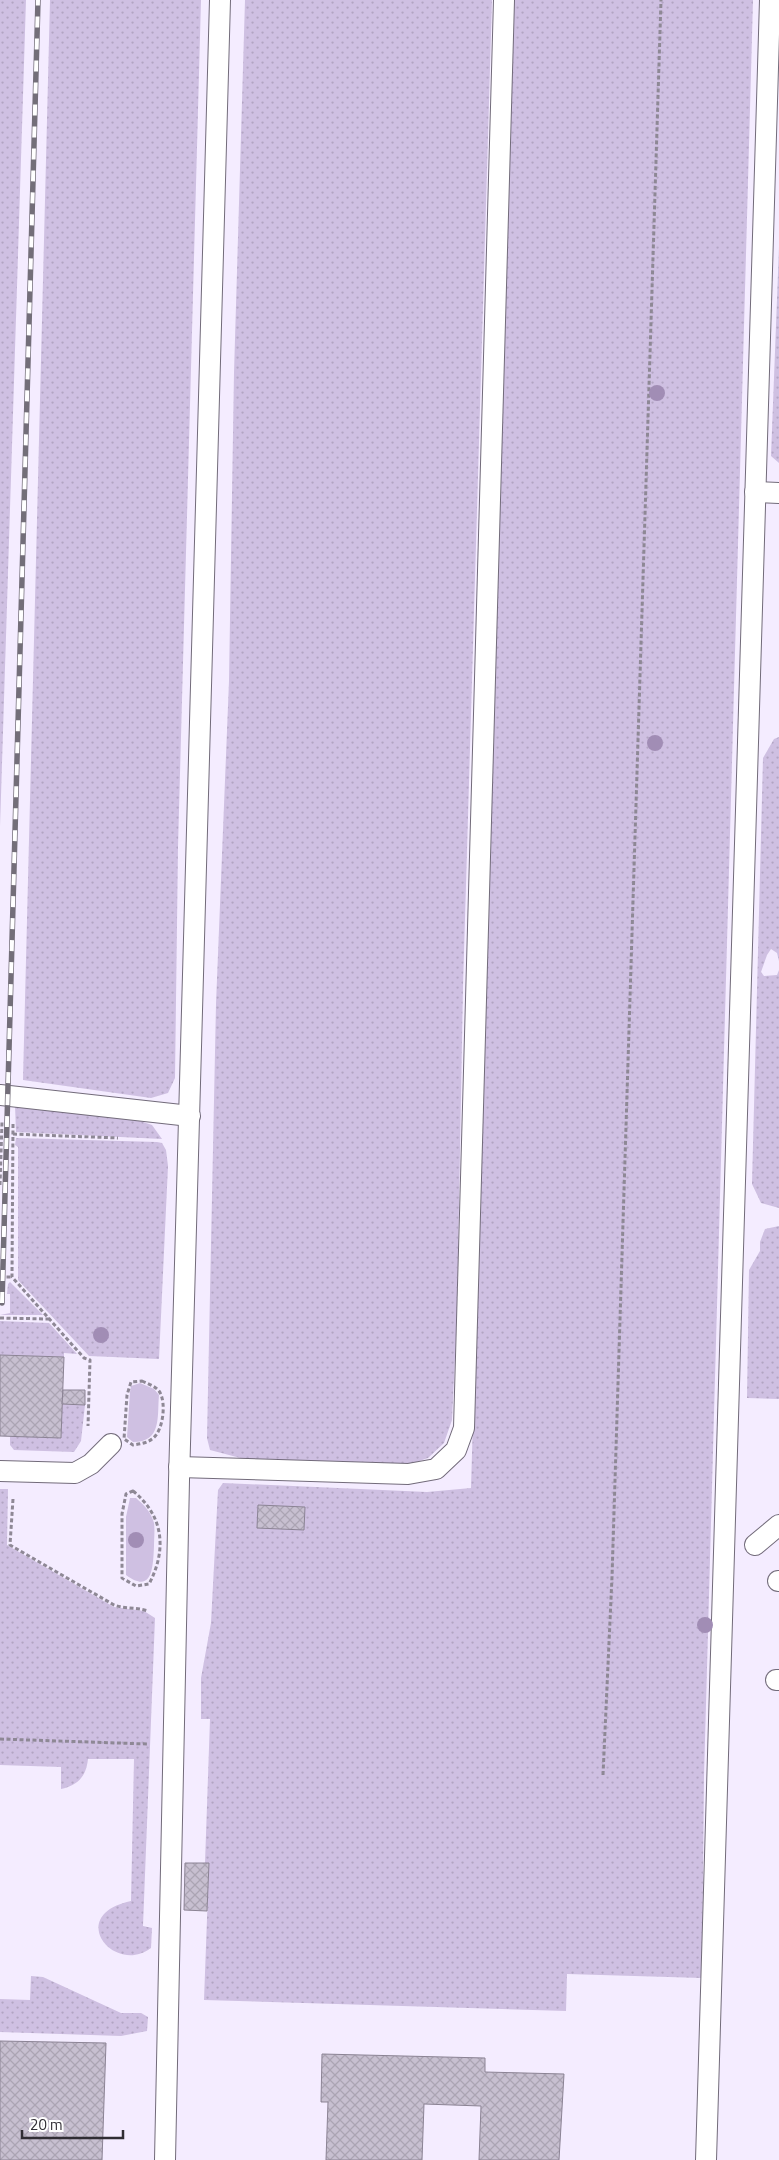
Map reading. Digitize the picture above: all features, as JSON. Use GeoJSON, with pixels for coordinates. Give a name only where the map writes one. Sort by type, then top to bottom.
{"type":"FeatureCollection","features":[{"type":"Feature","properties":{"kind":"lane"},"geometry":{"type":"LineString","coordinates":[[165,2160],[179,1467],[220,0]]}},
{"type":"Feature","properties":{"kind":"lane"},"geometry":{"type":"LineString","coordinates":[[179,1467],[408,1474],[436,1469],[456,1450],[464,1428],[504,0]]}},
{"type":"Feature","properties":{"kind":"lane"},"geometry":{"type":"LineString","coordinates":[[706,2160],[770,0]]}},
{"type":"Feature","properties":{"kind":"lane"},"geometry":{"type":"LineString","coordinates":[[755,492],[779,493]]}},
{"type":"Feature","properties":{"kind":"lane"},"geometry":{"type":"LineString","coordinates":[[6,1095],[190,1116]]}},
{"type":"Feature","properties":{"kind":"lane"},"geometry":{"type":"LineString","coordinates":[[0,1471],[75,1473],[91,1464],[111,1444]]}},
{"type":"Feature","properties":{"kind":"lane"},"geometry":{"type":"LineString","coordinates":[[755,1545],[779,1524]]}},
{"type":"Feature","properties":{"kind":"path"},"geometry":{"type":"LineString","coordinates":[[603,1775],[612,1567],[661,0]]}},
{"type":"Feature","properties":{"kind":"path"},"geometry":{"type":"LineString","coordinates":[[6,1095],[13,1134],[12,1277],[84,1358],[90,1360],[87,1428]]}},
{"type":"Feature","properties":{"kind":"path"},"geometry":{"type":"LineString","coordinates":[[0,1185],[6,1095]]}},
{"type":"Feature","properties":{"kind":"path"},"geometry":{"type":"LineString","coordinates":[[13,1134],[120,1138]]}},
{"type":"Feature","properties":{"kind":"path"},"geometry":{"type":"LineString","coordinates":[[0,1277],[12,1277]]}},
{"type":"Feature","properties":{"kind":"path"},"geometry":{"type":"LineString","coordinates":[[0,1318],[49,1319]]}},
{"type":"Feature","properties":{"kind":"path"},"geometry":{"type":"LineString","coordinates":[[142,1381],[152,1385],[159,1392],[163,1400],[161,1424],[154,1438],[146,1443],[133,1445],[124,1439],[127,1395],[131,1382],[142,1381]]}},
{"type":"Feature","properties":{"kind":"path"},"geometry":{"type":"LineString","coordinates":[[133,1491],[147,1503],[158,1525],[159,1556],[149,1584],[136,1586],[127,1582],[122,1578],[122,1514],[126,1494],[133,1491]]}},
{"type":"Feature","properties":{"kind":"path"},"geometry":{"type":"LineString","coordinates":[[13,1493],[10,1545],[114,1605],[123,1608],[133,1606],[148,1611],[153,1616]]}},
{"type":"Feature","properties":{"kind":"path"},"geometry":{"type":"LineString","coordinates":[[0,1739],[148,1744]]}},
{"type":"Feature","properties":{"kind":"shaded area"},"geometry":{"type":"Polygon","coordinates":[[[0,0],[26,0],[0,827],[0,0]]]}},
{"type":"Feature","properties":{"kind":"shaded area"},"geometry":{"type":"Polygon","coordinates":[[[50,0],[201,0],[178,847],[175,1078],[168,1093],[151,1098],[23,1080],[50,0]]]}},
{"type":"Feature","properties":{"kind":"shaded area"},"geometry":{"type":"Polygon","coordinates":[[[245,0],[492,0],[463,987],[457,1314],[452,1420],[444,1443],[428,1458],[402,1467],[248,1460],[210,1450],[207,1438],[216,1004],[229,681],[234,373],[245,0]]]}},
{"type":"Feature","properties":{"kind":"shaded area"},"geometry":{"type":"Polygon","coordinates":[[[514,0],[753,0],[704,1777],[702,1978],[567,1974],[566,2011],[204,2000],[209,1864],[205,1863],[210,1719],[201,1719],[201,1678],[211,1623],[218,1490],[223,1483],[427,1492],[471,1488],[514,0]]]}},
{"type":"Feature","properties":{"kind":"shaded area"},"geometry":{"type":"Polygon","coordinates":[[[779,247],[779,463],[771,456],[779,247]]]}},
{"type":"Feature","properties":{"kind":"shaded area"},"geometry":{"type":"Polygon","coordinates":[[[779,737],[779,961],[777,953],[771,949],[761,972],[764,976],[777,975],[779,970],[779,1208],[761,1203],[752,1184],[763,758],[774,739],[779,737]]]}},
{"type":"Feature","properties":{"kind":"shaded area"},"geometry":{"type":"Polygon","coordinates":[[[15,1105],[140,1121],[152,1125],[162,1139],[16,1132],[15,1105]]]}},
{"type":"Feature","properties":{"kind":"shaded area"},"geometry":{"type":"Polygon","coordinates":[[[16,1138],[162,1143],[166,1150],[168,1166],[159,1359],[89,1356],[18,1280],[18,1147],[15,1145],[16,1138]]]}},
{"type":"Feature","properties":{"kind":"shaded area"},"geometry":{"type":"Polygon","coordinates":[[[779,1226],[779,1399],[747,1398],[749,1270],[760,1251],[760,1242],[765,1229],[779,1226]]]}},
{"type":"Feature","properties":{"kind":"shaded area"},"geometry":{"type":"Polygon","coordinates":[[[10,1282],[43,1315],[0,1315],[10,1313],[10,1294],[7,1294],[10,1282]]]}},
{"type":"Feature","properties":{"kind":"shaded area"},"geometry":{"type":"Polygon","coordinates":[[[0,1321],[49,1323],[77,1354],[64,1353],[64,1357],[0,1355],[0,1321]]]}},
{"type":"Feature","properties":{"kind":"shaded area"},"geometry":{"type":"Polygon","coordinates":[[[140,1383],[154,1389],[159,1395],[158,1420],[149,1438],[133,1442],[127,1437],[130,1392],[131,1386],[140,1383]]]}},
{"type":"Feature","properties":{"kind":"shaded area"},"geometry":{"type":"Polygon","coordinates":[[[62,1404],[85,1405],[81,1441],[74,1452],[14,1450],[10,1445],[10,1436],[61,1438],[62,1404]]]}},
{"type":"Feature","properties":{"kind":"shaded area"},"geometry":{"type":"Polygon","coordinates":[[[0,1489],[8,1489],[7,1545],[114,1607],[144,1611],[155,1618],[143,1926],[152,1928],[151,1948],[137,1955],[123,1954],[111,1949],[102,1940],[99,1929],[101,1918],[111,1908],[131,1901],[134,1759],[88,1759],[85,1771],[80,1779],[72,1785],[61,1789],[61,1767],[0,1765],[0,1489]]]}},
{"type":"Feature","properties":{"kind":"shaded area"},"geometry":{"type":"Polygon","coordinates":[[[130,1498],[136,1498],[142,1503],[154,1523],[152,1569],[150,1576],[142,1582],[126,1575],[126,1517],[130,1498]]]}},
{"type":"Feature","properties":{"kind":"shaded area"},"geometry":{"type":"Polygon","coordinates":[[[31,1976],[43,1977],[121,2013],[141,2013],[148,2017],[147,2031],[121,2036],[0,2032],[0,1999],[30,2000],[31,1976]]]}},
{"type":"Feature","properties":{"kind":"building"},"geometry":{"type":"Polygon","coordinates":[[[0,1355],[64,1357],[61,1438],[0,1436],[0,1355]]]}},
{"type":"Feature","properties":{"kind":"building"},"geometry":{"type":"Polygon","coordinates":[[[63,1390],[85,1390],[85,1405],[62,1404],[63,1390]]]}},
{"type":"Feature","properties":{"kind":"building"},"geometry":{"type":"Polygon","coordinates":[[[258,1505],[305,1507],[304,1530],[257,1528],[258,1505]]]}},
{"type":"Feature","properties":{"kind":"building"},"geometry":{"type":"Polygon","coordinates":[[[185,1863],[209,1863],[207,1911],[184,1910],[185,1863]]]}},
{"type":"Feature","properties":{"kind":"building"},"geometry":{"type":"Polygon","coordinates":[[[0,2041],[106,2043],[102,2160],[0,2160],[0,2041]]]}},
{"type":"Feature","properties":{"kind":"building"},"geometry":{"type":"Polygon","coordinates":[[[322,2054],[485,2058],[485,2072],[564,2074],[559,2160],[479,2160],[481,2106],[424,2104],[422,2160],[326,2160],[328,2102],[321,2102],[322,2054]]]}},
{"type":"Feature","properties":{"kind":"railway"},"geometry":{"type":"LineString","coordinates":[[2,1303],[38,0]]}}]}
